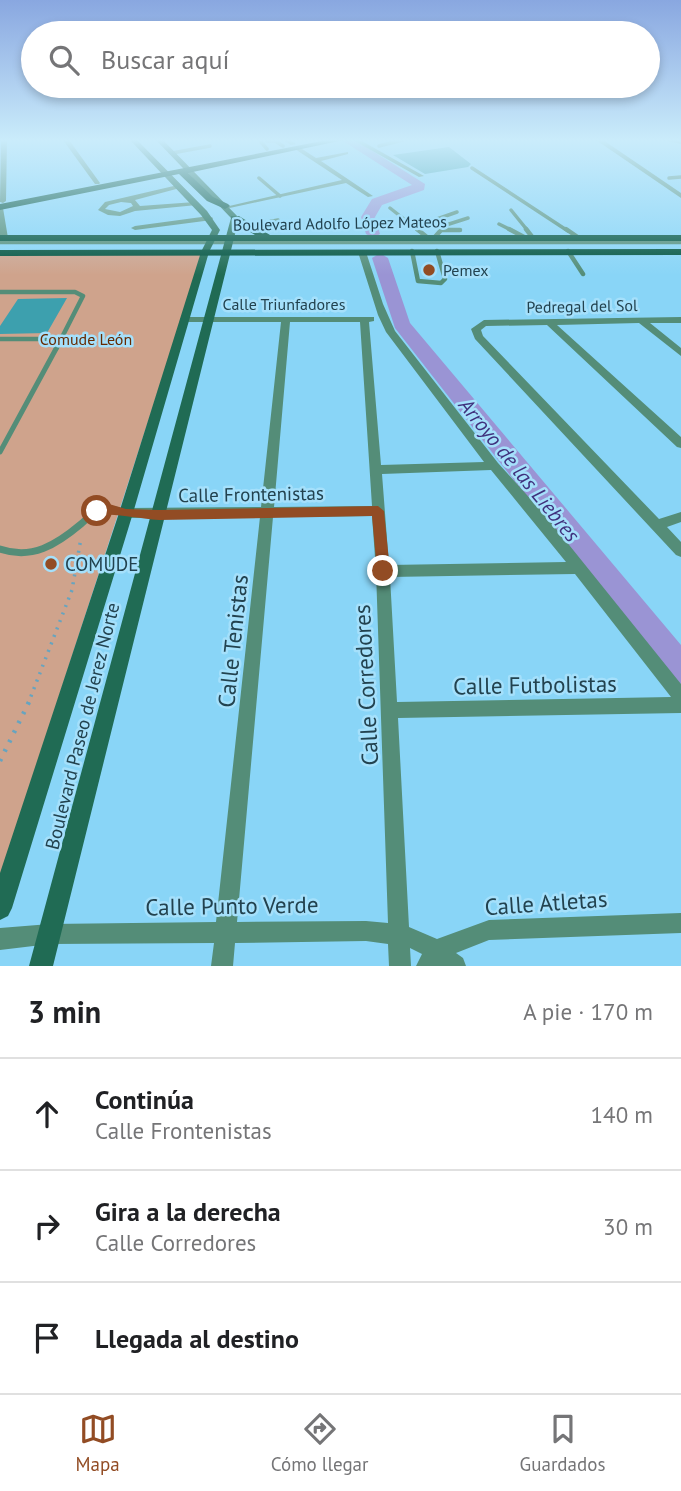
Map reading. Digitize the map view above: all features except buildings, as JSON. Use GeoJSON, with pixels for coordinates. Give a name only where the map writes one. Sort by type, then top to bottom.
{"type":"FeatureCollection","features":[{"type":"Feature","properties":{"kind":"main road"},"geometry":{"type":"LineString","coordinates":[[1,204],[87,185]]}},
{"type":"Feature","properties":{"kind":"main road"},"geometry":{"type":"LineString","coordinates":[[1,204],[97,185]]}},
{"type":"Feature","properties":{"kind":"main road"},"geometry":{"type":"LineString","coordinates":[[199,185],[210,199],[226,207]]}},
{"type":"Feature","properties":{"kind":"main road"},"geometry":{"type":"LineString","coordinates":[[203,185],[235,218],[269,239]]}},
{"type":"Feature","properties":{"kind":"main road"},"geometry":{"type":"LineString","coordinates":[[178,187],[207,216],[216,230],[209,245]]}},
{"type":"Feature","properties":{"kind":"main road"},"geometry":{"type":"LineString","coordinates":[[194,204],[210,199]]}},
{"type":"Feature","properties":{"kind":"main road"},"geometry":{"type":"LineString","coordinates":[[207,216],[226,207]]}},
{"type":"Feature","properties":{"kind":"main road","name":"Boulevard Paseo de Jerez Norte"},"geometry":{"type":"LineString","coordinates":[[41,966],[235,218]]}},
{"type":"Feature","properties":{"kind":"main road","name":"Boulevard Adolfo López Mateos"},"geometry":{"type":"LineString","coordinates":[[229,245],[269,239],[434,235],[579,238],[681,245]]}},
{"type":"Feature","properties":{"kind":"main road","name":"Boulevard Adolfo López Mateos"},"geometry":{"type":"LineString","coordinates":[[1,239],[144,238],[209,245]]}},
{"type":"Feature","properties":{"kind":"main road","name":"Boulevard Adolfo López Mateos"},"geometry":{"type":"LineString","coordinates":[[0,253],[100,253],[209,245],[362,252],[650,251],[681,245]]}},
{"type":"Feature","properties":{"kind":"main road","name":"Boulevard Paseo de Jerez Norte"},"geometry":{"type":"LineString","coordinates":[[0,908],[209,245]]}},
{"type":"Feature","properties":{"kind":"street"},"geometry":{"type":"LineString","coordinates":[[1,239],[2,185]]}},
{"type":"Feature","properties":{"kind":"street"},"geometry":{"type":"LineString","coordinates":[[226,207],[328,185]]}},
{"type":"Feature","properties":{"kind":"street"},"geometry":{"type":"LineString","coordinates":[[353,185],[370,196]]}},
{"type":"Feature","properties":{"kind":"street"},"geometry":{"type":"LineString","coordinates":[[665,185],[681,196]]}},
{"type":"Feature","properties":{"kind":"street"},"geometry":{"type":"LineString","coordinates":[[178,187],[116,200],[102,206],[102,210],[106,213],[123,214],[134,209],[194,204]]}},
{"type":"Feature","properties":{"kind":"street"},"geometry":{"type":"LineString","coordinates":[[107,191],[116,200]]}},
{"type":"Feature","properties":{"kind":"street"},"geometry":{"type":"LineString","coordinates":[[126,200],[136,203],[134,209]]}},
{"type":"Feature","properties":{"kind":"street"},"geometry":{"type":"LineString","coordinates":[[123,214],[144,238]]}},
{"type":"Feature","properties":{"kind":"street"},"geometry":{"type":"LineString","coordinates":[[135,228],[207,216]]}},
{"type":"Feature","properties":{"kind":"street"},"geometry":{"type":"LineString","coordinates":[[362,252],[374,281],[382,319],[494,466],[681,697]]}},
{"type":"Feature","properties":{"kind":"street","name":"Calle Triunfadores"},"geometry":{"type":"LineString","coordinates":[[185,319],[382,319]]}},
{"type":"Feature","properties":{"kind":"street","name":"Calle Corredores"},"geometry":{"type":"LineString","coordinates":[[364,319],[383,571],[400,966]]}},
{"type":"Feature","properties":{"kind":"street","name":"Calle Tenistas"},"geometry":{"type":"LineString","coordinates":[[222,966],[286,320]]}},
{"type":"Feature","properties":{"kind":"street"},"geometry":{"type":"LineString","coordinates":[[640,320],[681,353]]}},
{"type":"Feature","properties":{"kind":"street","name":"Pedregal del Sol"},"geometry":{"type":"LineString","coordinates":[[657,525],[478,337],[476,328],[484,323],[681,320]]}},
{"type":"Feature","properties":{"kind":"street"},"geometry":{"type":"LineString","coordinates":[[555,322],[681,435]]}},
{"type":"Feature","properties":{"kind":"street"},"geometry":{"type":"LineString","coordinates":[[555,322],[681,444]]}},
{"type":"Feature","properties":{"kind":"street"},"geometry":{"type":"LineString","coordinates":[[377,470],[494,466]]}},
{"type":"Feature","properties":{"kind":"street","name":"Calle Frontenistas"},"geometry":{"type":"LineString","coordinates":[[126,513],[159,515],[378,511]]}},
{"type":"Feature","properties":{"kind":"street"},"geometry":{"type":"LineString","coordinates":[[681,517],[657,525],[681,551]]}},
{"type":"Feature","properties":{"kind":"street"},"geometry":{"type":"LineString","coordinates":[[383,571],[578,568]]}},
{"type":"Feature","properties":{"kind":"street","name":"Calle Futbolistas"},"geometry":{"type":"LineString","coordinates":[[389,709],[681,705]]}},
{"type":"Feature","properties":{"kind":"street","name":"Calle Atletas"},"geometry":{"type":"LineString","coordinates":[[432,957],[489,930],[681,923]]}},
{"type":"Feature","properties":{"kind":"street","name":"Calle Punto Verde"},"geometry":{"type":"LineString","coordinates":[[0,939],[50,934],[366,931],[416,938],[432,957],[455,966]]}},
{"type":"Feature","properties":{"kind":"lane"},"geometry":{"type":"LineString","coordinates":[[267,185],[279,196]]}},
{"type":"Feature","properties":{"kind":"lane"},"geometry":{"type":"LineString","coordinates":[[499,185],[579,238]]}},
{"type":"Feature","properties":{"kind":"lane"},"geometry":{"type":"LineString","coordinates":[[390,208],[434,235],[460,230]]}},
{"type":"Feature","properties":{"kind":"lane"},"geometry":{"type":"LineString","coordinates":[[512,210],[528,237]]}},
{"type":"Feature","properties":{"kind":"lane"},"geometry":{"type":"LineString","coordinates":[[446,225],[437,219],[457,212]]}},
{"type":"Feature","properties":{"kind":"lane"},"geometry":{"type":"LineString","coordinates":[[434,235],[446,225],[468,218]]}},
{"type":"Feature","properties":{"kind":"lane"},"geometry":{"type":"LineString","coordinates":[[246,226],[278,220]]}},
{"type":"Feature","properties":{"kind":"lane"},"geometry":{"type":"LineString","coordinates":[[499,224],[528,237]]}},
{"type":"Feature","properties":{"kind":"lane"},"geometry":{"type":"LineString","coordinates":[[1,239],[209,245]]}},
{"type":"Feature","properties":{"kind":"lane"},"geometry":{"type":"LineString","coordinates":[[229,245],[681,245]]}},
{"type":"Feature","properties":{"kind":"lane"},"geometry":{"type":"LineString","coordinates":[[412,251],[418,281],[442,283],[445,279],[437,251]]}},
{"type":"Feature","properties":{"kind":"lane"},"geometry":{"type":"LineString","coordinates":[[568,251],[583,274]]}},
{"type":"Feature","properties":{"kind":"lane"},"geometry":{"type":"LineString","coordinates":[[0,292],[80,293],[82,300],[0,452]]}},
{"type":"Feature","properties":{"kind":"lane"},"geometry":{"type":"LineString","coordinates":[[0,339],[62,338]]}},
{"type":"Feature","properties":{"kind":"lane"},"geometry":{"type":"LineString","coordinates":[[0,549],[23,556],[37,554],[56,544],[103,509],[126,513]]}},
{"type":"Feature","properties":{"kind":"path"},"geometry":{"type":"LineString","coordinates":[[0,761],[38,683],[72,590],[84,521]]}},
{"type":"Feature","properties":{"kind":"green space","name":"COMUDE"},"geometry":{"type":"Polygon","coordinates":[[[0,252],[203,252],[0,878],[0,252]]]}},
{"type":"Feature","properties":{"kind":"waterway","name":"Arroyo de las Liebres"},"geometry":{"type":"LineString","coordinates":[[373,234],[368,217],[377,202],[419,185]]}},
{"type":"Feature","properties":{"kind":"waterway","name":"Arroyo de las Liebres"},"geometry":{"type":"LineString","coordinates":[[380,258],[401,324],[681,669]]}},
{"type":"Feature","properties":{"kind":"place","name":"Pemex"},"geometry":{"type":"Point","coordinates":[429,270]}},
{"type":"Feature","properties":{"kind":"place","name":"COMUDE"},"geometry":{"type":"Point","coordinates":[51,564]}},
{"type":"Feature","properties":{"kind":"route"},"geometry":{"type":"LineString","coordinates":[[97,511],[109,509],[159,515],[378,511],[383,571]]}},
{"type":"Feature","properties":{"kind":"park label","name":"Comude León"},"geometry":{"type":"Point","coordinates":[86,339]}}]}
